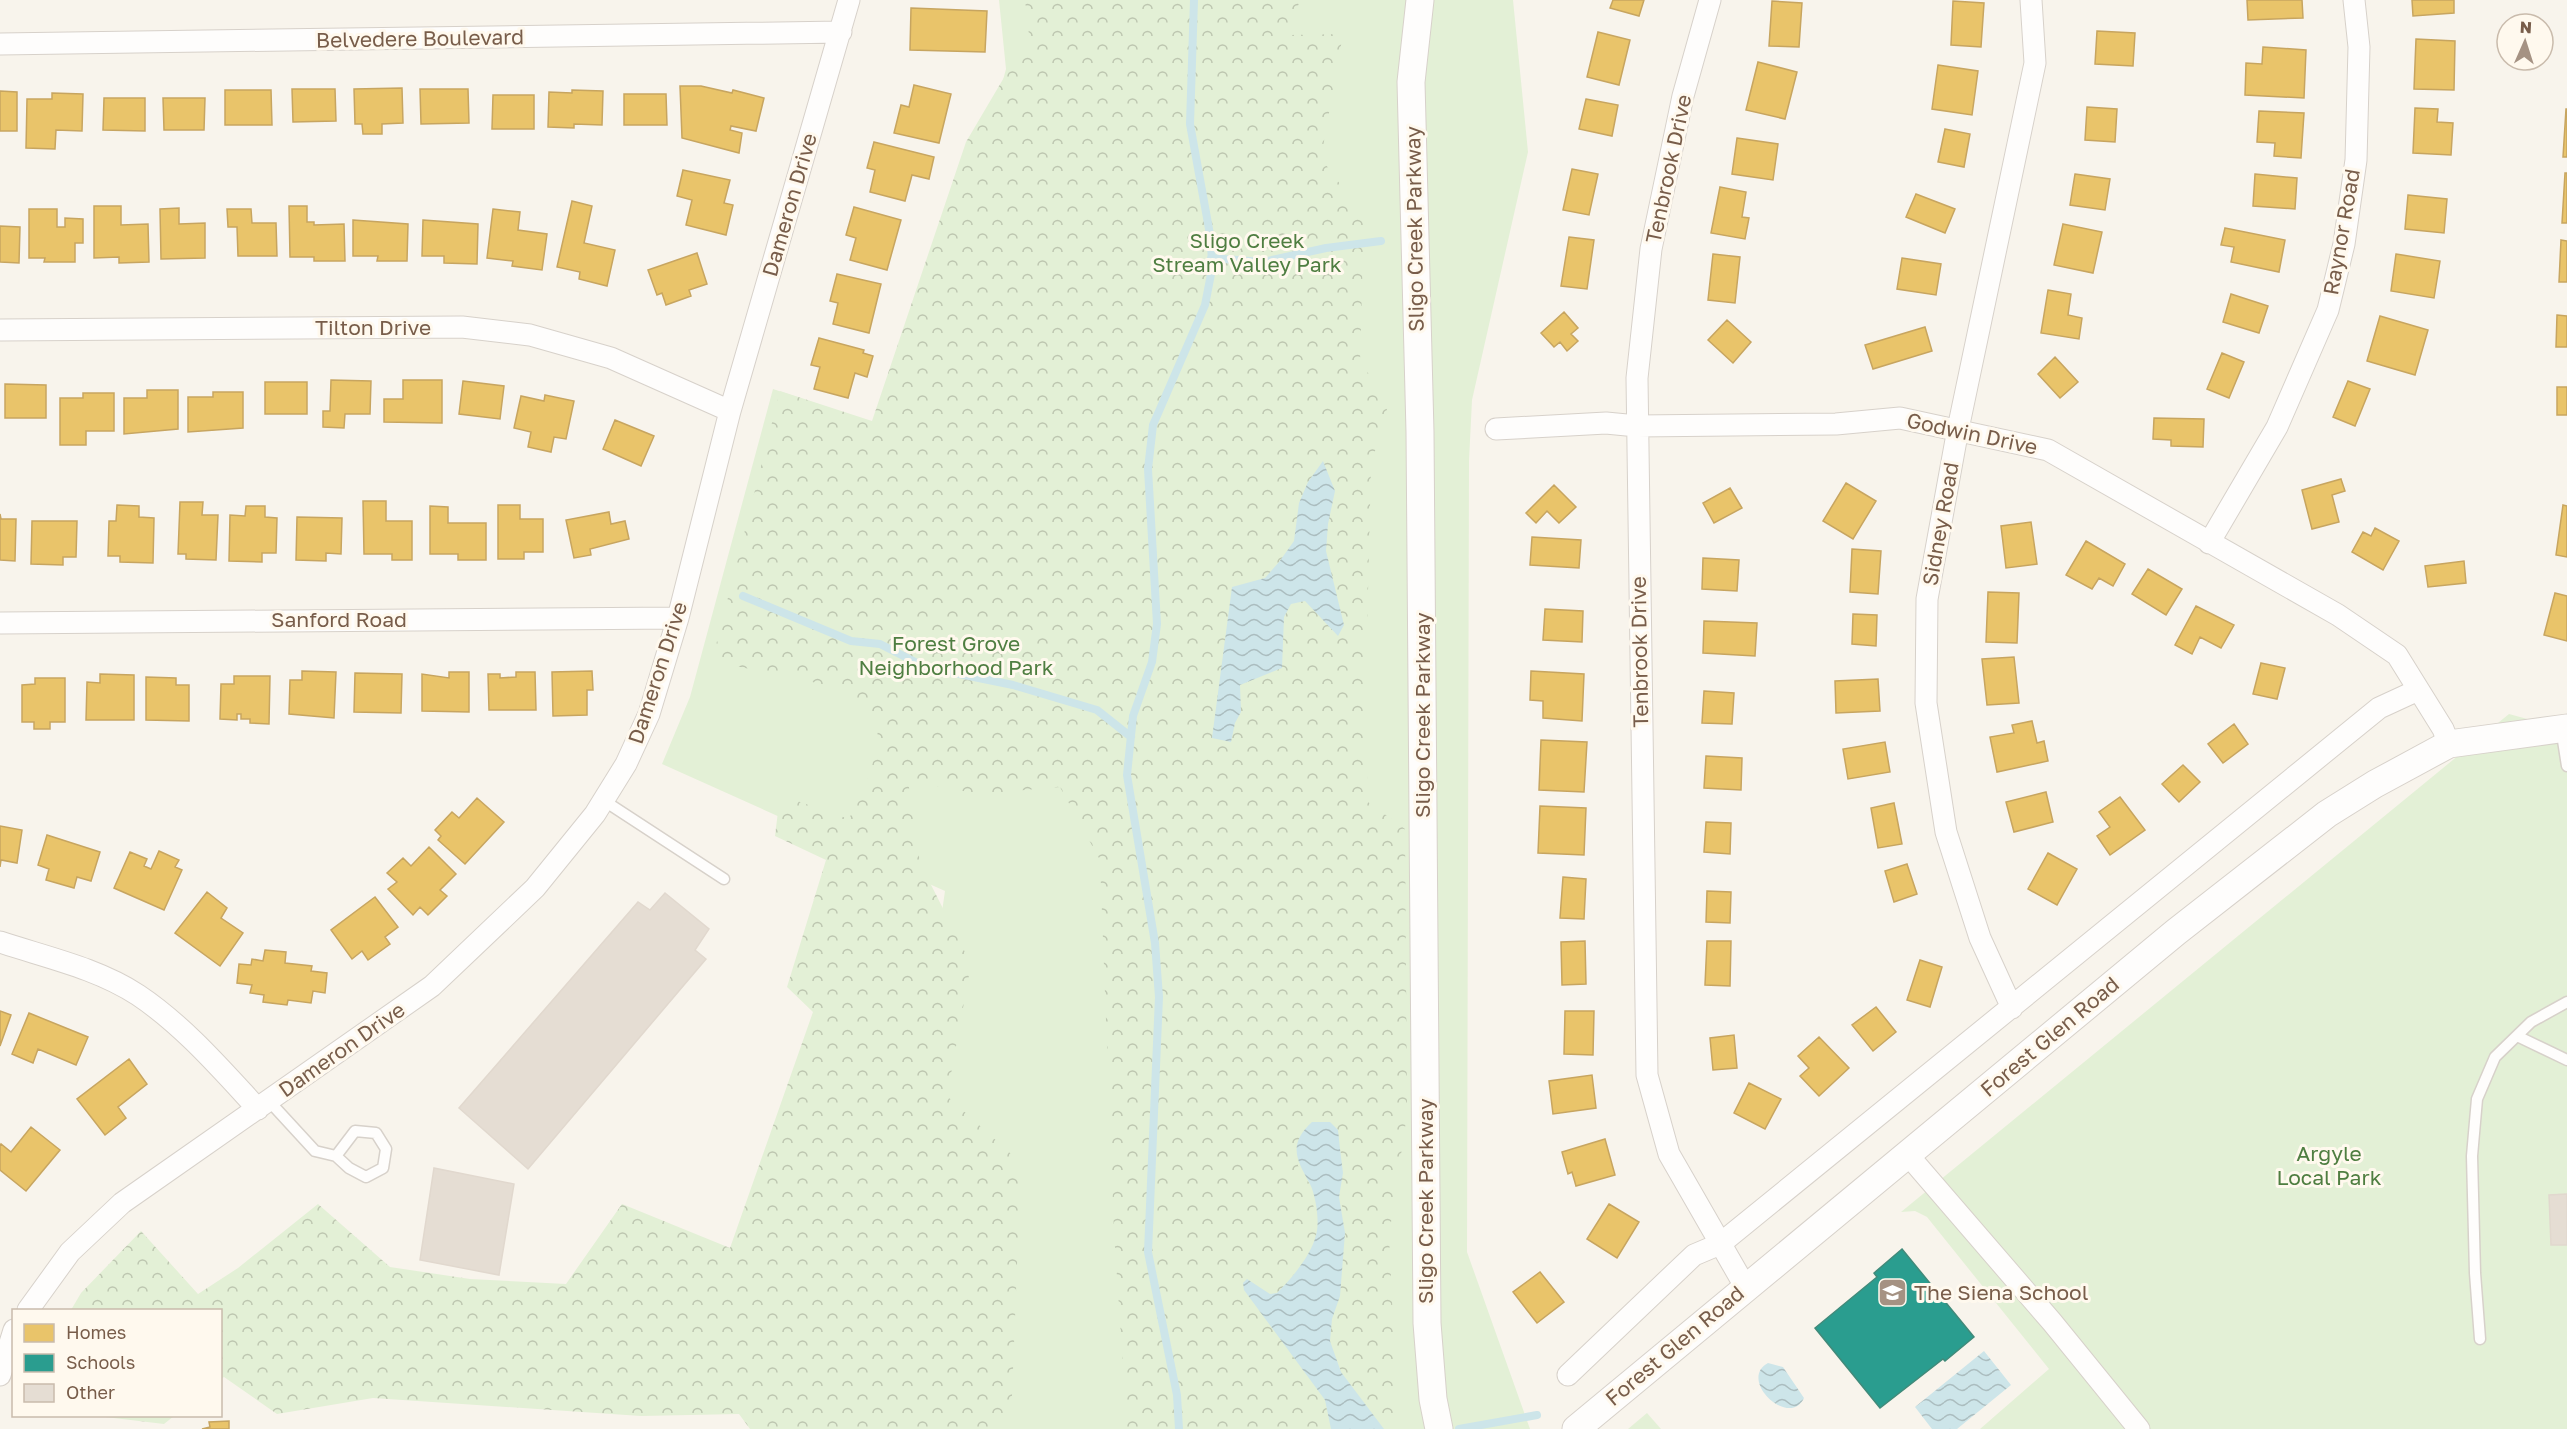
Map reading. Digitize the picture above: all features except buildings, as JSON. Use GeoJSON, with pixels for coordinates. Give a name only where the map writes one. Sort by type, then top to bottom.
{"type":"FeatureCollection","features":[{"type":"Feature","properties":{"kind":"street","name":"Dameron Drive"},"geometry":{"type":"LineString","coordinates":[[29,1309],[70,1252],[122,1203],[432,986],[535,888],[603,800],[626,764],[649,714],[678,618],[730,411],[849,0]]}},
{"type":"Feature","properties":{"kind":"street","name":"Sligo Creek Parkway"},"geometry":{"type":"LineString","coordinates":[[1420,0],[1411,82],[1420,490],[1427,1323],[1432,1399],[1439,1429]]}},
{"type":"Feature","properties":{"kind":"street","name":"Tenbrook Drive"},"geometry":{"type":"LineString","coordinates":[[1710,0],[1683,96],[1651,249],[1637,378],[1647,1075],[1669,1154],[1746,1288]]}},
{"type":"Feature","properties":{"kind":"street","name":"Sidney Road"},"geometry":{"type":"LineString","coordinates":[[2012,1008],[1980,938],[1946,832],[1926,703],[1927,599],[1958,429],[2035,63],[2031,0]]}},
{"type":"Feature","properties":{"kind":"street","name":"Raynor Road"},"geometry":{"type":"LineString","coordinates":[[2209,543],[2277,427],[2328,310],[2344,244],[2356,160],[2359,47],[2354,0]]}},
{"type":"Feature","properties":{"kind":"street","name":"Belvedere Boulevard"},"geometry":{"type":"LineString","coordinates":[[0,44],[841,32]]}},
{"type":"Feature","properties":{"kind":"street","name":"Tilton Drive"},"geometry":{"type":"LineString","coordinates":[[0,330],[462,327],[530,335],[611,358],[730,411]]}},
{"type":"Feature","properties":{"kind":"street","name":"Godwin Drive"},"geometry":{"type":"LineString","coordinates":[[1496,429],[1606,423],[1637,426],[1836,424],[1900,418],[2048,450],[2338,615],[2397,655],[2449,744]]}},
{"type":"Feature","properties":{"kind":"street","name":"Sanford Road"},"geometry":{"type":"LineString","coordinates":[[0,623],[678,618]]}},
{"type":"Feature","properties":{"kind":"street"},"geometry":{"type":"LineString","coordinates":[[1568,1375],[1694,1255],[1720,1244],[2379,708],[2418,690]]}},
{"type":"Feature","properties":{"kind":"street","name":"Forest Glen Road"},"geometry":{"type":"LineString","coordinates":[[1576,1429],[2176,932],[2327,814],[2375,784],[2449,744],[2564,728]]}},
{"type":"Feature","properties":{"kind":"street"},"geometry":{"type":"LineString","coordinates":[[0,942],[95,974],[138,995],[205,1051],[263,1105]]}},
{"type":"Feature","properties":{"kind":"street"},"geometry":{"type":"LineString","coordinates":[[1908,1155],[2052,1322],[2139,1429]]}},
{"type":"Feature","properties":{"kind":"street"},"geometry":{"type":"LineString","coordinates":[[0,1375],[12,1334]]}},
{"type":"Feature","properties":{"kind":"lane"},"geometry":{"type":"LineString","coordinates":[[2564,728],[2567,766]]}},
{"type":"Feature","properties":{"kind":"lane"},"geometry":{"type":"LineString","coordinates":[[603,800],[724,879]]}},
{"type":"Feature","properties":{"kind":"lane"},"geometry":{"type":"LineString","coordinates":[[2480,1339],[2475,1273],[2472,1156],[2477,1099],[2495,1057],[2531,1022],[2567,1002]]}},
{"type":"Feature","properties":{"kind":"lane"},"geometry":{"type":"LineString","coordinates":[[2517,1036],[2567,1060]]}},
{"type":"Feature","properties":{"kind":"lane"},"geometry":{"type":"LineString","coordinates":[[263,1105],[315,1151],[336,1155],[349,1168],[366,1177],[383,1168],[386,1149],[376,1133],[355,1131],[336,1155]]}},
{"type":"Feature","properties":{"kind":"green space"},"geometry":{"type":"Polygon","coordinates":[[[999,0],[1513,0],[1528,152],[1472,400],[1469,461],[1467,1252],[1530,1429],[908,1429],[894,1243],[945,891],[662,764],[690,697],[773,389],[908,434],[1006,69],[999,0]]]}},
{"type":"Feature","properties":{"kind":"green space"},"geometry":{"type":"Polygon","coordinates":[[[1025,0],[1300,0],[1288,35],[1343,34],[1321,158],[1364,217],[1360,362],[1389,402],[1371,465],[1365,719],[1368,802],[1405,829],[1407,1114],[1389,1236],[1398,1423],[1383,1427],[1341,1372],[1330,1341],[1332,1319],[1340,1296],[1343,1209],[1339,1197],[1343,1173],[1338,1130],[1312,1122],[1298,1141],[1298,1166],[1311,1186],[1317,1235],[1292,1277],[1277,1294],[1270,1294],[1263,1290],[1244,1290],[1325,1400],[1331,1429],[1122,1429],[1125,1395],[1114,1233],[1100,860],[1060,787],[980,794],[908,781],[920,863],[971,964],[947,1096],[1021,1163],[1012,1396],[1002,1429],[750,1429],[739,1414],[641,1416],[373,1398],[277,1414],[224,1377],[222,1378],[222,1309],[72,1309],[81,1293],[141,1231],[198,1294],[238,1268],[318,1204],[390,1267],[470,1279],[566,1284],[622,1204],[730,1248],[813,1012],[787,987],[826,860],[775,836],[780,795],[849,819],[871,772],[880,719],[836,687],[712,661],[780,391],[872,421],[966,142],[1029,35],[1025,0]]]}},
{"type":"Feature","properties":{"kind":"green space","name":"Argyle Local Park"},"geometry":{"type":"Polygon","coordinates":[[[2509,714],[2567,730],[2567,1429],[1980,1429],[2049,1369],[1927,1217],[1915,1211],[1901,1212],[2509,714]]]}},
{"type":"Feature","properties":{"kind":"green space"},"geometry":{"type":"Polygon","coordinates":[[[1647,1413],[1661,1429],[1628,1429],[1647,1413]]]}},
{"type":"Feature","properties":{"kind":"green space"},"geometry":{"type":"Polygon","coordinates":[[[105,1417],[173,1417],[164,1424],[105,1417]]]}},
{"type":"Feature","properties":{"kind":"water"},"geometry":{"type":"Polygon","coordinates":[[[1323,461],[1335,491],[1328,524],[1326,551],[1344,625],[1338,636],[1305,601],[1291,604],[1284,617],[1282,668],[1240,685],[1241,712],[1235,723],[1231,742],[1212,738],[1232,587],[1265,578],[1279,562],[1294,541],[1299,503],[1308,482],[1323,461]]]}},
{"type":"Feature","properties":{"kind":"water"},"geometry":{"type":"Polygon","coordinates":[[[1312,1122],[1330,1122],[1338,1130],[1343,1173],[1339,1197],[1345,1233],[1340,1296],[1332,1319],[1330,1341],[1341,1372],[1384,1429],[1331,1429],[1325,1400],[1244,1290],[1243,1283],[1247,1279],[1270,1294],[1277,1293],[1300,1267],[1310,1251],[1318,1224],[1316,1202],[1298,1160],[1297,1145],[1304,1130],[1312,1122]]]}},
{"type":"Feature","properties":{"kind":"water"},"geometry":{"type":"Polygon","coordinates":[[[1984,1351],[2011,1385],[1957,1429],[1932,1429],[1915,1407],[1984,1351]]]}},
{"type":"Feature","properties":{"kind":"water"},"geometry":{"type":"Polygon","coordinates":[[[1768,1363],[1783,1367],[1804,1398],[1797,1406],[1788,1408],[1778,1405],[1762,1390],[1759,1380],[1760,1371],[1768,1363]]]}},
{"type":"Feature","properties":{"kind":"waterway"},"geometry":{"type":"LineString","coordinates":[[1179,1429],[1177,1395],[1148,1252],[1159,997],[1155,943],[1127,775],[1133,716],[1152,662],[1157,624],[1148,469],[1153,425],[1205,305],[1212,269],[1211,240],[1190,124],[1194,0]]}},
{"type":"Feature","properties":{"kind":"waterway"},"geometry":{"type":"LineString","coordinates":[[1211,258],[1263,262],[1326,248],[1381,241]]}},
{"type":"Feature","properties":{"kind":"waterway"},"geometry":{"type":"LineString","coordinates":[[743,596],[851,641],[880,644],[925,667],[1013,685],[1097,710],[1131,737]]}},
{"type":"Feature","properties":{"kind":"waterway"},"geometry":{"type":"LineString","coordinates":[[1459,1429],[1537,1415]]}},
{"type":"Feature","properties":{"kind":"place","name":"The Siena School"},"geometry":{"type":"Point","coordinates":[1893,1293]}},
{"type":"Feature","properties":{"kind":"park label","name":"Sligo Creek Stream Valley Park"},"geometry":{"type":"Point","coordinates":[1247,253]}},
{"type":"Feature","properties":{"kind":"park label","name":"Forest Grove Neighborhood Park"},"geometry":{"type":"Point","coordinates":[956,656]}}]}
